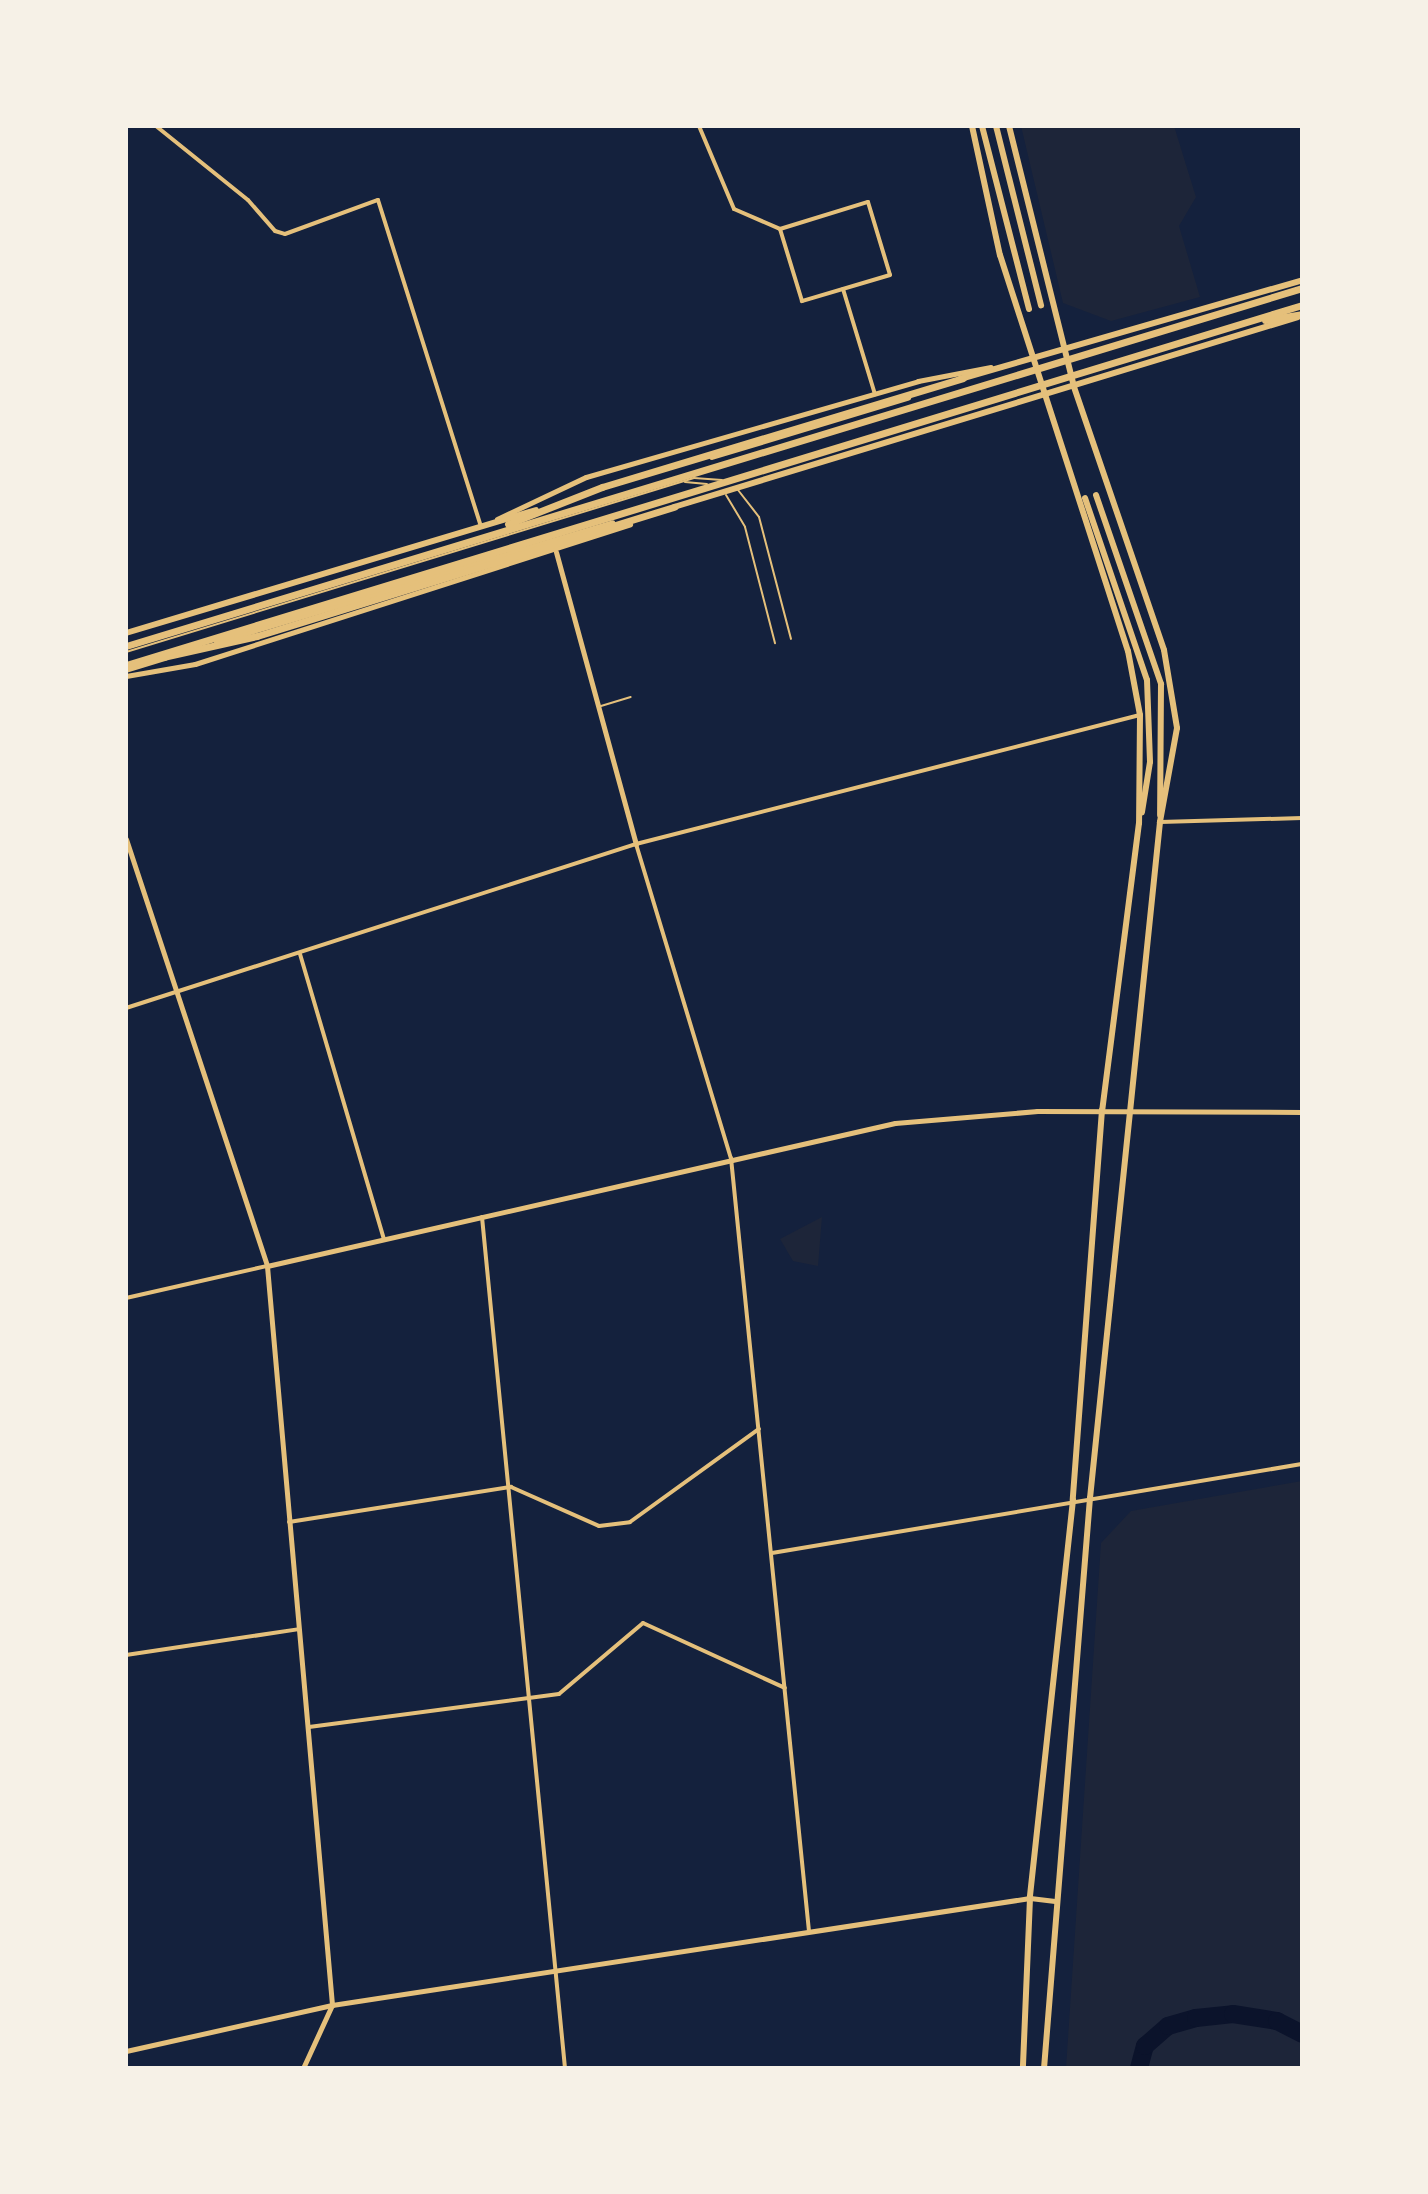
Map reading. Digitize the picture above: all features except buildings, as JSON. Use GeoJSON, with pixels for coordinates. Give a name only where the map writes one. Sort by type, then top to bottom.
{"type":"FeatureCollection","features":[{"type":"Feature","properties":{"kind":"highway"},"geometry":{"type":"LineString","coordinates":[[126,646],[1302,288]]}},
{"type":"Feature","properties":{"kind":"highway"},"geometry":{"type":"LineString","coordinates":[[126,667],[1302,305]]}},
{"type":"Feature","properties":{"kind":"highway"},"geometry":{"type":"LineString","coordinates":[[1239,324],[1302,315]]}},
{"type":"Feature","properties":{"kind":"highway"},"geometry":{"type":"LineString","coordinates":[[483,536],[602,487],[963,378]]}},
{"type":"Feature","properties":{"kind":"highway"},"geometry":{"type":"LineString","coordinates":[[126,667],[257,636],[558,548],[675,507]]}},
{"type":"Feature","properties":{"kind":"main road"},"geometry":{"type":"LineString","coordinates":[[972,126],[1042,396],[1128,651],[1140,715],[1139,823]]}},
{"type":"Feature","properties":{"kind":"main road"},"geometry":{"type":"LineString","coordinates":[[982,126],[1029,309]]}},
{"type":"Feature","properties":{"kind":"main road"},"geometry":{"type":"LineString","coordinates":[[996,126],[1041,305]]}},
{"type":"Feature","properties":{"kind":"main road"},"geometry":{"type":"LineString","coordinates":[[1009,126],[1074,387],[1172,680],[1176,754],[1160,822]]}},
{"type":"Feature","properties":{"kind":"main road"},"geometry":{"type":"LineString","coordinates":[[126,633],[963,378],[1302,280]]}},
{"type":"Feature","properties":{"kind":"main road"},"geometry":{"type":"LineString","coordinates":[[126,667],[675,507],[1302,315]]}},
{"type":"Feature","properties":{"kind":"main road"},"geometry":{"type":"LineString","coordinates":[[1044,2068],[1055,1901],[1090,1498],[1160,822],[1161,684],[1096,495]]}},
{"type":"Feature","properties":{"kind":"main road"},"geometry":{"type":"LineString","coordinates":[[1023,2068],[1030,1898],[1073,1500],[1102,1110],[1139,823],[1150,762],[1147,680],[1085,498]]}},
{"type":"Feature","properties":{"kind":"street"},"geometry":{"type":"LineString","coordinates":[[156,126],[248,200],[275,231],[285,234],[378,200],[483,526],[586,477],[875,394],[1012,364]]}},
{"type":"Feature","properties":{"kind":"street"},"geometry":{"type":"LineString","coordinates":[[699,126],[734,209],[780,229],[868,202],[890,275],[802,301],[780,229]]}},
{"type":"Feature","properties":{"kind":"street"},"geometry":{"type":"LineString","coordinates":[[843,289],[875,394]]}},
{"type":"Feature","properties":{"kind":"street"},"geometry":{"type":"LineString","coordinates":[[126,676],[195,664],[558,548],[636,844],[731,1158],[809,1931]]}},
{"type":"Feature","properties":{"kind":"street"},"geometry":{"type":"LineString","coordinates":[[126,1008],[636,844],[1140,715]]}},
{"type":"Feature","properties":{"kind":"street"},"geometry":{"type":"LineString","coordinates":[[1160,822],[1302,818]]}},
{"type":"Feature","properties":{"kind":"street"},"geometry":{"type":"LineString","coordinates":[[126,839],[267,1266],[332,2005],[303,2068]]}},
{"type":"Feature","properties":{"kind":"street"},"geometry":{"type":"LineString","coordinates":[[300,954],[384,1240]]}},
{"type":"Feature","properties":{"kind":"street"},"geometry":{"type":"LineString","coordinates":[[126,1298],[731,1158],[959,1113],[1102,1110],[1302,1112]]}},
{"type":"Feature","properties":{"kind":"street"},"geometry":{"type":"LineString","coordinates":[[482,1217],[511,1487],[565,2068]]}},
{"type":"Feature","properties":{"kind":"street"},"geometry":{"type":"LineString","coordinates":[[289,1522],[511,1487],[599,1526],[630,1522],[759,1429]]}},
{"type":"Feature","properties":{"kind":"street"},"geometry":{"type":"LineString","coordinates":[[772,1553],[1073,1500],[1302,1464]]}},
{"type":"Feature","properties":{"kind":"street"},"geometry":{"type":"LineString","coordinates":[[309,1727],[530,1698],[579,1683],[643,1623],[785,1688]]}},
{"type":"Feature","properties":{"kind":"street"},"geometry":{"type":"LineString","coordinates":[[126,1655],[299,1629]]}},
{"type":"Feature","properties":{"kind":"street"},"geometry":{"type":"LineString","coordinates":[[126,2051],[332,2005],[1030,1898],[1055,1901]]}},
{"type":"Feature","properties":{"kind":"lane"},"geometry":{"type":"LineString","coordinates":[[126,652],[680,482],[722,480],[754,508],[791,639]]}},
{"type":"Feature","properties":{"kind":"lane"},"geometry":{"type":"LineString","coordinates":[[680,482],[715,487],[738,508],[775,643]]}},
{"type":"Feature","properties":{"kind":"lane"},"geometry":{"type":"LineString","coordinates":[[599,706],[631,697]]}},
{"type":"Feature","properties":{"kind":"shaded area"},"geometry":{"type":"Polygon","coordinates":[[[1021,126],[1174,126],[1196,197],[1179,226],[1200,297],[1111,321],[1063,303],[1021,126]]]}},
{"type":"Feature","properties":{"kind":"shaded area"},"geometry":{"type":"Polygon","coordinates":[[[822,1217],[818,1266],[793,1261],[780,1239],[822,1217]]]}},
{"type":"Feature","properties":{"kind":"shaded area"},"geometry":{"type":"Polygon","coordinates":[[[1302,1481],[1302,2068],[1066,2068],[1101,1543],[1131,1511],[1302,1481]]]}},
{"type":"Feature","properties":{"kind":"waterway"},"geometry":{"type":"LineString","coordinates":[[1139,2068],[1145,2046],[1168,2026],[1196,2018],[1233,2014],[1277,2021],[1302,2034]]}}]}
